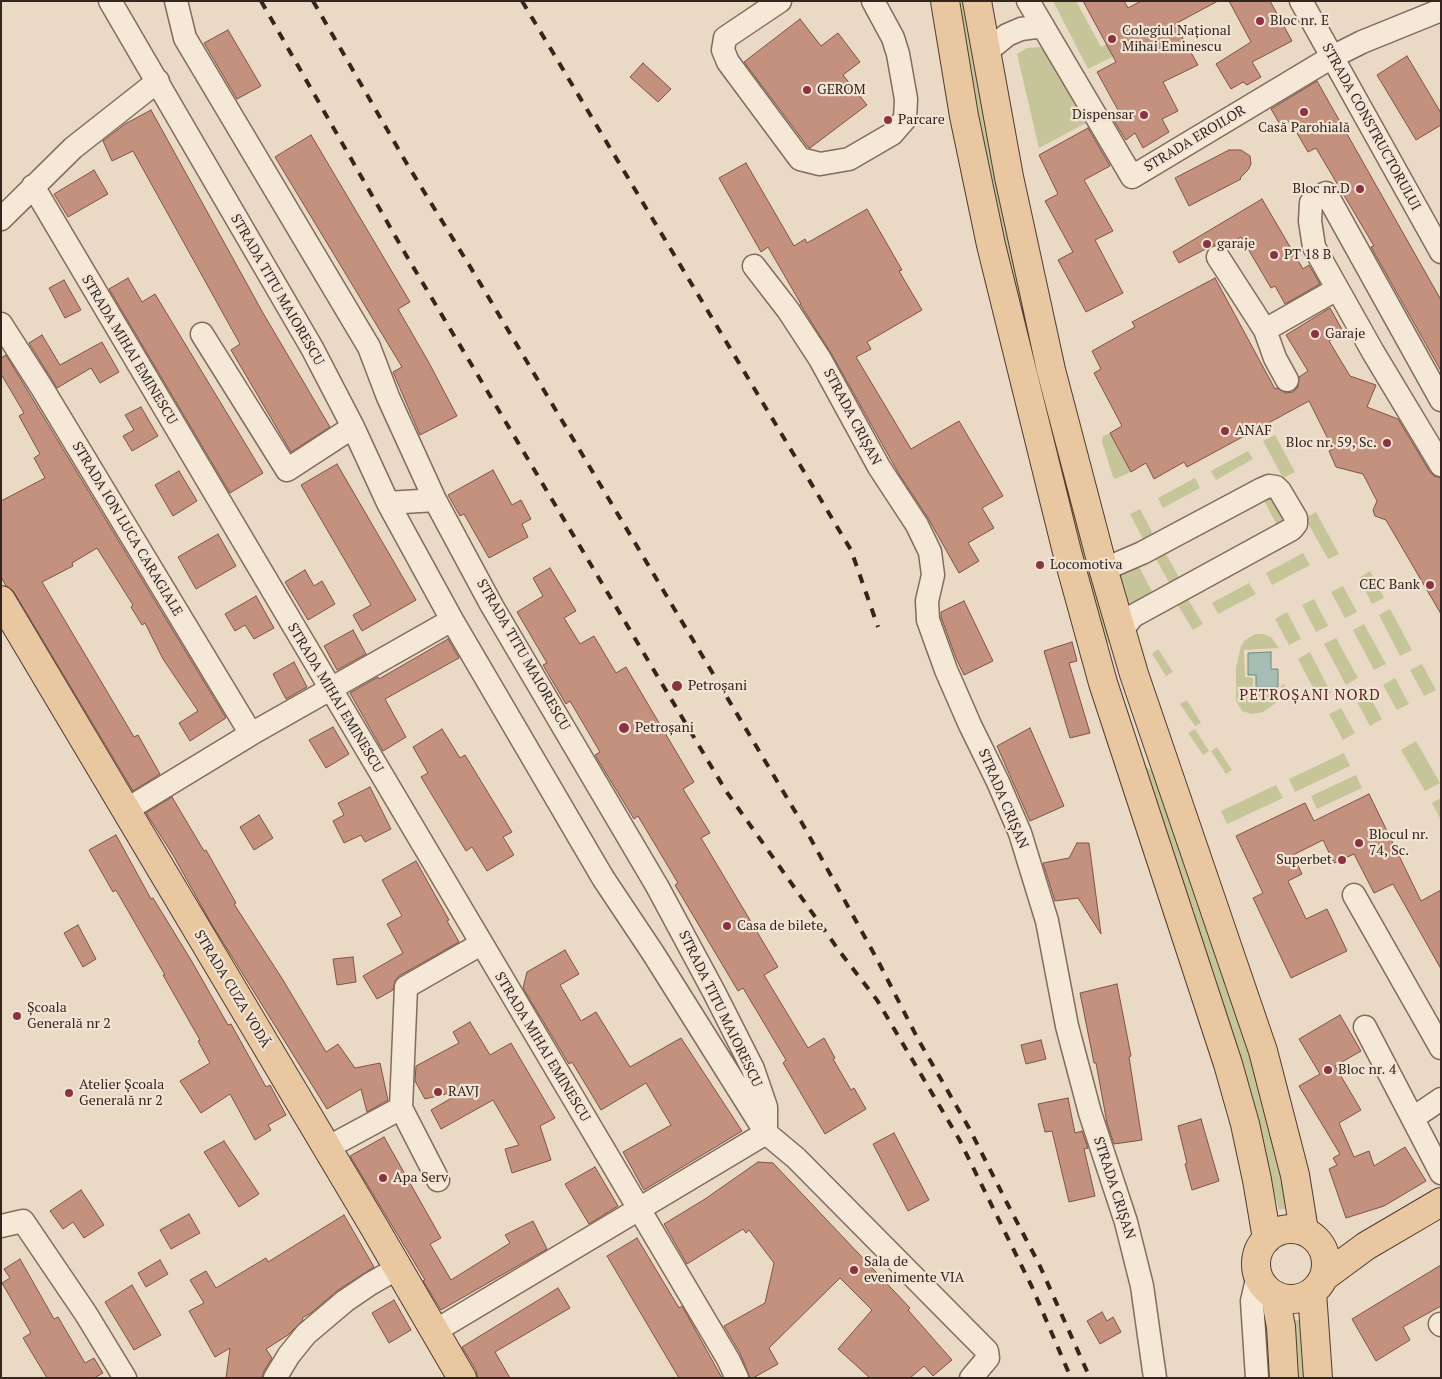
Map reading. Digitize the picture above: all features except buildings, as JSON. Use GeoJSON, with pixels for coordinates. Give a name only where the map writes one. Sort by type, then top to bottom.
{"type":"FeatureCollection","features":[{"type":"Feature","properties":{"kind":"main road"},"geometry":{"type":"LineString","coordinates":[[945,1],[964,116],[993,255],[1068,556],[1114,717],[1228,1064],[1247,1133],[1267,1239]]}},
{"type":"Feature","properties":{"kind":"main road"},"geometry":{"type":"LineString","coordinates":[[977,1],[985,53],[1010,177],[1052,370],[1103,568],[1145,707],[1263,1051],[1313,1238],[1326,1258],[1318,1284],[1318,1378]]}},
{"type":"Feature","properties":{"kind":"main road","name":"STRADA CUZA VODĂ"},"geometry":{"type":"LineString","coordinates":[[1,600],[462,1378]]}},
{"type":"Feature","properties":{"kind":"main road"},"geometry":{"type":"LineString","coordinates":[[1114,717],[1145,707]]}},
{"type":"Feature","properties":{"kind":"main road"},"geometry":{"type":"LineString","coordinates":[[1267,1285],[1286,1298],[1297,1298],[1366,1246],[1441,1202]]}},
{"type":"Feature","properties":{"kind":"main road"},"geometry":{"type":"LineString","coordinates":[[1284,1378],[1281,1327],[1257,1260],[1262,1245],[1267,1239],[1281,1230],[1293,1229],[1313,1238],[1366,1246]]}},
{"type":"Feature","properties":{"kind":"street","name":"STRADA TITU MAIORESCU"},"geometry":{"type":"LineString","coordinates":[[110,1],[312,348],[354,427],[388,503],[452,620],[602,878],[653,953],[766,1133]]}},
{"type":"Feature","properties":{"kind":"street","name":"STRADA TITU MAIORESCU"},"geometry":{"type":"LineString","coordinates":[[176,1],[185,38],[370,347],[388,397],[435,500],[492,606],[657,886],[714,992],[753,1069],[766,1107],[766,1133]]}},
{"type":"Feature","properties":{"kind":"street"},"geometry":{"type":"LineString","coordinates":[[780,1],[725,38],[722,50],[728,62],[800,159],[820,164],[849,160],[892,134],[905,119],[906,100],[893,38],[872,1]]}},
{"type":"Feature","properties":{"kind":"street","name":"STRADA EROILOR"},"geometry":{"type":"LineString","coordinates":[[1028,1],[1132,177],[1332,57],[1362,42],[1441,10]]}},
{"type":"Feature","properties":{"kind":"street","name":"STRADA CONSTRUCTORULUI"},"geometry":{"type":"LineString","coordinates":[[1301,1],[1441,252]]}},
{"type":"Feature","properties":{"kind":"street"},"geometry":{"type":"LineString","coordinates":[[985,53],[1007,34],[1021,29],[1042,26]]}},
{"type":"Feature","properties":{"kind":"street"},"geometry":{"type":"LineString","coordinates":[[1,219],[73,148],[158,82]]}},
{"type":"Feature","properties":{"kind":"street","name":"STRADA MIHAI EMINESCU"},"geometry":{"type":"LineString","coordinates":[[33,186],[329,690],[639,1209],[737,1378]]}},
{"type":"Feature","properties":{"kind":"street"},"geometry":{"type":"LineString","coordinates":[[1441,400],[1326,193],[1311,202],[1310,221],[1314,247],[1373,352],[1441,465]]}},
{"type":"Feature","properties":{"kind":"street"},"geometry":{"type":"LineString","coordinates":[[1218,257],[1265,330],[1275,358],[1286,380]]}},
{"type":"Feature","properties":{"kind":"street","name":"STRADA CRIȘAN"},"geometry":{"type":"LineString","coordinates":[[754,266],[788,310],[820,359],[879,467],[917,525],[930,552],[933,575],[927,601],[928,620],[970,725],[1020,833],[1047,920],[1072,1045],[1090,1112],[1126,1222],[1142,1286],[1155,1378]]}},
{"type":"Feature","properties":{"kind":"street"},"geometry":{"type":"LineString","coordinates":[[1265,330],[1337,289]]}},
{"type":"Feature","properties":{"kind":"street","name":"STRADA ION LUCA CARAGIALE"},"geometry":{"type":"LineString","coordinates":[[1,324],[42,388],[251,734]]}},
{"type":"Feature","properties":{"kind":"street"},"geometry":{"type":"LineString","coordinates":[[202,334],[286,470],[354,427]]}},
{"type":"Feature","properties":{"kind":"street"},"geometry":{"type":"LineString","coordinates":[[1103,568],[1142,553],[1269,486],[1276,487],[1280,491],[1296,518],[1296,524],[1292,529],[1134,616],[1122,630]]}},
{"type":"Feature","properties":{"kind":"street"},"geometry":{"type":"LineString","coordinates":[[388,503],[435,500]]}},
{"type":"Feature","properties":{"kind":"street"},"geometry":{"type":"LineString","coordinates":[[126,810],[251,734],[452,620]]}},
{"type":"Feature","properties":{"kind":"street"},"geometry":{"type":"LineString","coordinates":[[1354,895],[1441,1048]]}},
{"type":"Feature","properties":{"kind":"street"},"geometry":{"type":"LineString","coordinates":[[438,1180],[401,1108],[406,986],[481,944]]}},
{"type":"Feature","properties":{"kind":"street"},"geometry":{"type":"LineString","coordinates":[[1365,1027],[1441,1173]]}},
{"type":"Feature","properties":{"kind":"street"},"geometry":{"type":"LineString","coordinates":[[1412,1118],[1441,1099]]}},
{"type":"Feature","properties":{"kind":"street"},"geometry":{"type":"LineString","coordinates":[[327,1148],[401,1108]]}},
{"type":"Feature","properties":{"kind":"street"},"geometry":{"type":"LineString","coordinates":[[434,1331],[766,1133],[796,1158],[987,1351],[988,1358],[971,1378]]}},
{"type":"Feature","properties":{"kind":"street"},"geometry":{"type":"LineString","coordinates":[[1,1226],[23,1221],[86,1314],[126,1378]]}},
{"type":"Feature","properties":{"kind":"street"},"geometry":{"type":"LineString","coordinates":[[275,1378],[289,1355],[306,1334],[345,1301],[398,1268]]}},
{"type":"Feature","properties":{"kind":"street"},"geometry":{"type":"LineString","coordinates":[[1257,1378],[1252,1301],[1267,1285]]}},
{"type":"Feature","properties":{"kind":"green space"},"geometry":{"type":"Polygon","coordinates":[[[955,1],[964,1],[1113,641],[1103,644],[998,228],[955,1]]]}},
{"type":"Feature","properties":{"kind":"green space"},"geometry":{"type":"Polygon","coordinates":[[[1053,1],[1076,1],[1101,47],[1129,33],[1135,46],[1088,69],[1053,1]]]}},
{"type":"Feature","properties":{"kind":"green space"},"geometry":{"type":"Polygon","coordinates":[[[1041,47],[1052,55],[1088,122],[1039,148],[1017,54],[1027,48],[1041,47]]]}},
{"type":"Feature","properties":{"kind":"green space"},"geometry":{"type":"Polygon","coordinates":[[[1110,433],[1131,472],[1115,479],[1102,442],[1103,436],[1110,433]]]}},
{"type":"Feature","properties":{"kind":"green space"},"geometry":{"type":"Polygon","coordinates":[[[1275,435],[1295,472],[1283,478],[1263,441],[1275,435]]]}},
{"type":"Feature","properties":{"kind":"green space"},"geometry":{"type":"Polygon","coordinates":[[[1248,451],[1253,459],[1216,480],[1211,471],[1248,451]]]}},
{"type":"Feature","properties":{"kind":"green space"},"geometry":{"type":"Polygon","coordinates":[[[1195,478],[1200,488],[1163,508],[1158,498],[1195,478]]]}},
{"type":"Feature","properties":{"kind":"green space"},"geometry":{"type":"Polygon","coordinates":[[[1263,499],[1272,499],[1282,516],[1282,523],[1277,525],[1263,499]]]}},
{"type":"Feature","properties":{"kind":"green space"},"geometry":{"type":"Polygon","coordinates":[[[1140,509],[1153,534],[1143,539],[1130,514],[1140,509]]]}},
{"type":"Feature","properties":{"kind":"green space"},"geometry":{"type":"Polygon","coordinates":[[[1316,512],[1339,554],[1328,559],[1305,518],[1316,512]]]}},
{"type":"Feature","properties":{"kind":"green space"},"geometry":{"type":"Polygon","coordinates":[[[1303,553],[1310,565],[1272,585],[1266,573],[1303,553]]]}},
{"type":"Feature","properties":{"kind":"green space"},"geometry":{"type":"Polygon","coordinates":[[[1166,554],[1181,581],[1171,586],[1156,559],[1166,554]]]}},
{"type":"Feature","properties":{"kind":"green space"},"geometry":{"type":"Polygon","coordinates":[[[1138,565],[1154,595],[1133,604],[1125,599],[1120,580],[1122,573],[1138,565]]]}},
{"type":"Feature","properties":{"kind":"green space"},"geometry":{"type":"Polygon","coordinates":[[[1370,571],[1384,598],[1372,604],[1359,578],[1370,571]]]}},
{"type":"Feature","properties":{"kind":"green space"},"geometry":{"type":"Polygon","coordinates":[[[1249,583],[1256,594],[1218,614],[1212,603],[1249,583]]]}},
{"type":"Feature","properties":{"kind":"green space"},"geometry":{"type":"Polygon","coordinates":[[[1343,586],[1357,612],[1345,618],[1331,592],[1343,586]]]}},
{"type":"Feature","properties":{"kind":"green space"},"geometry":{"type":"Polygon","coordinates":[[[1187,598],[1203,624],[1193,630],[1177,604],[1187,598]]]}},
{"type":"Feature","properties":{"kind":"green space"},"geometry":{"type":"Polygon","coordinates":[[[1314,599],[1328,626],[1316,632],[1302,605],[1314,599]]]}},
{"type":"Feature","properties":{"kind":"green space"},"geometry":{"type":"Polygon","coordinates":[[[1390,609],[1412,650],[1400,656],[1379,615],[1390,609]]]}},
{"type":"Feature","properties":{"kind":"green space"},"geometry":{"type":"Polygon","coordinates":[[[1287,612],[1301,639],[1289,645],[1275,619],[1287,612]]]}},
{"type":"Feature","properties":{"kind":"green space"},"geometry":{"type":"Polygon","coordinates":[[[1364,624],[1386,664],[1374,670],[1353,630],[1364,624]]]}},
{"type":"Feature","properties":{"kind":"green space"},"geometry":{"type":"Polygon","coordinates":[[[1256,634],[1271,637],[1279,648],[1244,650],[1245,677],[1253,678],[1253,690],[1281,689],[1281,686],[1285,683],[1283,693],[1276,703],[1263,712],[1252,714],[1242,711],[1236,701],[1236,668],[1241,646],[1245,640],[1256,634]]]}},
{"type":"Feature","properties":{"kind":"green space"},"geometry":{"type":"Polygon","coordinates":[[[1336,638],[1358,678],[1346,685],[1324,644],[1336,638]]]}},
{"type":"Feature","properties":{"kind":"green space"},"geometry":{"type":"Polygon","coordinates":[[[1158,649],[1173,672],[1166,676],[1152,654],[1158,649]]]}},
{"type":"Feature","properties":{"kind":"green space"},"geometry":{"type":"Polygon","coordinates":[[[1310,652],[1331,693],[1319,699],[1298,659],[1310,652]]]}},
{"type":"Feature","properties":{"kind":"green space"},"geometry":{"type":"Polygon","coordinates":[[[1422,664],[1436,690],[1424,696],[1410,670],[1422,664]]]}},
{"type":"Feature","properties":{"kind":"green space"},"geometry":{"type":"Polygon","coordinates":[[[1395,678],[1409,704],[1397,710],[1383,685],[1395,678]]]}},
{"type":"Feature","properties":{"kind":"green space"},"geometry":{"type":"Polygon","coordinates":[[[1368,693],[1382,719],[1370,726],[1356,700],[1368,693]]]}},
{"type":"Feature","properties":{"kind":"green space"},"geometry":{"type":"Polygon","coordinates":[[[1187,700],[1201,723],[1195,726],[1180,704],[1187,700]]]}},
{"type":"Feature","properties":{"kind":"green space"},"geometry":{"type":"Polygon","coordinates":[[[1341,708],[1355,733],[1343,740],[1329,714],[1341,708]]]}},
{"type":"Feature","properties":{"kind":"green space"},"geometry":{"type":"Polygon","coordinates":[[[1195,729],[1209,751],[1203,755],[1188,733],[1195,729]]]}},
{"type":"Feature","properties":{"kind":"green space"},"geometry":{"type":"Polygon","coordinates":[[[1416,741],[1440,783],[1425,791],[1401,750],[1416,741]]]}},
{"type":"Feature","properties":{"kind":"green space"},"geometry":{"type":"Polygon","coordinates":[[[1217,747],[1232,770],[1226,774],[1211,751],[1217,747]]]}},
{"type":"Feature","properties":{"kind":"green space"},"geometry":{"type":"Polygon","coordinates":[[[1344,753],[1350,766],[1295,792],[1289,779],[1344,753]]]}},
{"type":"Feature","properties":{"kind":"green space"},"geometry":{"type":"Polygon","coordinates":[[[1146,767],[1153,772],[1266,1104],[1277,1150],[1287,1208],[1279,1210],[1255,1107],[1143,775],[1146,767]]]}},
{"type":"Feature","properties":{"kind":"green space"},"geometry":{"type":"Polygon","coordinates":[[[1356,775],[1362,788],[1317,809],[1311,796],[1356,775]]]}},
{"type":"Feature","properties":{"kind":"green space"},"geometry":{"type":"Polygon","coordinates":[[[1276,785],[1283,798],[1227,824],[1221,811],[1276,785]]]}},
{"type":"Feature","properties":{"kind":"green space"},"geometry":{"type":"Polygon","coordinates":[[[1441,798],[1441,820],[1432,803],[1441,798]]]}},
{"type":"Feature","properties":{"kind":"green space"},"geometry":{"type":"Polygon","coordinates":[[[1287,1320],[1301,1320],[1304,1378],[1292,1378],[1287,1320]]]}},
{"type":"Feature","properties":{"kind":"shaded area"},"geometry":{"type":"Polygon","coordinates":[[[1271,652],[1271,669],[1278,669],[1278,687],[1256,687],[1256,675],[1248,675],[1248,653],[1271,652]]]}},
{"type":"Feature","properties":{"kind":"railway"},"geometry":{"type":"LineString","coordinates":[[261,1],[406,255],[726,791],[840,952],[877,1000],[959,1139],[1032,1287],[1071,1378]]}},
{"type":"Feature","properties":{"kind":"railway"},"geometry":{"type":"LineString","coordinates":[[313,1],[407,164],[802,823],[878,961],[919,1041],[969,1128],[1039,1264],[1090,1378]]}},
{"type":"Feature","properties":{"kind":"railway"},"geometry":{"type":"LineString","coordinates":[[522,1],[851,550],[878,627]]}},
{"type":"Feature","properties":{"kind":"place","name":"Bloc nr. E"},"geometry":{"type":"Point","coordinates":[1260,21]}},
{"type":"Feature","properties":{"kind":"place","name":"Colegiul Național Mihai Eminescu"},"geometry":{"type":"Point","coordinates":[1112,39]}},
{"type":"Feature","properties":{"kind":"place","name":"GEROM"},"geometry":{"type":"Point","coordinates":[807,90]}},
{"type":"Feature","properties":{"kind":"place","name":"Casă Parohială"},"geometry":{"type":"Point","coordinates":[1304,112]}},
{"type":"Feature","properties":{"kind":"place","name":"Dispensar"},"geometry":{"type":"Point","coordinates":[1144,115]}},
{"type":"Feature","properties":{"kind":"place","name":"Parcare"},"geometry":{"type":"Point","coordinates":[888,120]}},
{"type":"Feature","properties":{"kind":"place","name":"Bloc nr.D"},"geometry":{"type":"Point","coordinates":[1360,189]}},
{"type":"Feature","properties":{"kind":"place","name":"garaje"},"geometry":{"type":"Point","coordinates":[1207,244]}},
{"type":"Feature","properties":{"kind":"place","name":"PT 18 B"},"geometry":{"type":"Point","coordinates":[1274,255]}},
{"type":"Feature","properties":{"kind":"place","name":"Garaje"},"geometry":{"type":"Point","coordinates":[1315,334]}},
{"type":"Feature","properties":{"kind":"place","name":"ANAF"},"geometry":{"type":"Point","coordinates":[1225,431]}},
{"type":"Feature","properties":{"kind":"place","name":"Bloc nr. 59, Sc."},"geometry":{"type":"Point","coordinates":[1387,443]}},
{"type":"Feature","properties":{"kind":"place","name":"Locomotiva"},"geometry":{"type":"Point","coordinates":[1040,565]}},
{"type":"Feature","properties":{"kind":"place","name":"CEC Bank"},"geometry":{"type":"Point","coordinates":[1430,585]}},
{"type":"Feature","properties":{"kind":"place","name":"Petroşani"},"geometry":{"type":"Point","coordinates":[677,686]}},
{"type":"Feature","properties":{"kind":"place","name":"Petroșani"},"geometry":{"type":"Point","coordinates":[624,728]}},
{"type":"Feature","properties":{"kind":"place","name":"Blocul nr. 74, Sc."},"geometry":{"type":"Point","coordinates":[1359,843]}},
{"type":"Feature","properties":{"kind":"place","name":"Superbet"},"geometry":{"type":"Point","coordinates":[1342,860]}},
{"type":"Feature","properties":{"kind":"place","name":"Casa de bilete"},"geometry":{"type":"Point","coordinates":[727,926]}},
{"type":"Feature","properties":{"kind":"place","name":"Școala Generală nr 2"},"geometry":{"type":"Point","coordinates":[17,1016]}},
{"type":"Feature","properties":{"kind":"place","name":"Bloc nr. 4"},"geometry":{"type":"Point","coordinates":[1328,1070]}},
{"type":"Feature","properties":{"kind":"place","name":"RAVJ"},"geometry":{"type":"Point","coordinates":[438,1092]}},
{"type":"Feature","properties":{"kind":"place","name":"Atelier Școala Generală nr 2"},"geometry":{"type":"Point","coordinates":[69,1093]}},
{"type":"Feature","properties":{"kind":"place","name":"Apa Serv"},"geometry":{"type":"Point","coordinates":[383,1178]}},
{"type":"Feature","properties":{"kind":"place","name":"Sala de evenimente VIA"},"geometry":{"type":"Point","coordinates":[854,1270]}},
{"type":"Feature","properties":{"kind":"district","name":"PETROȘANI NORD"},"geometry":{"type":"Point","coordinates":[1310,696]}}]}
